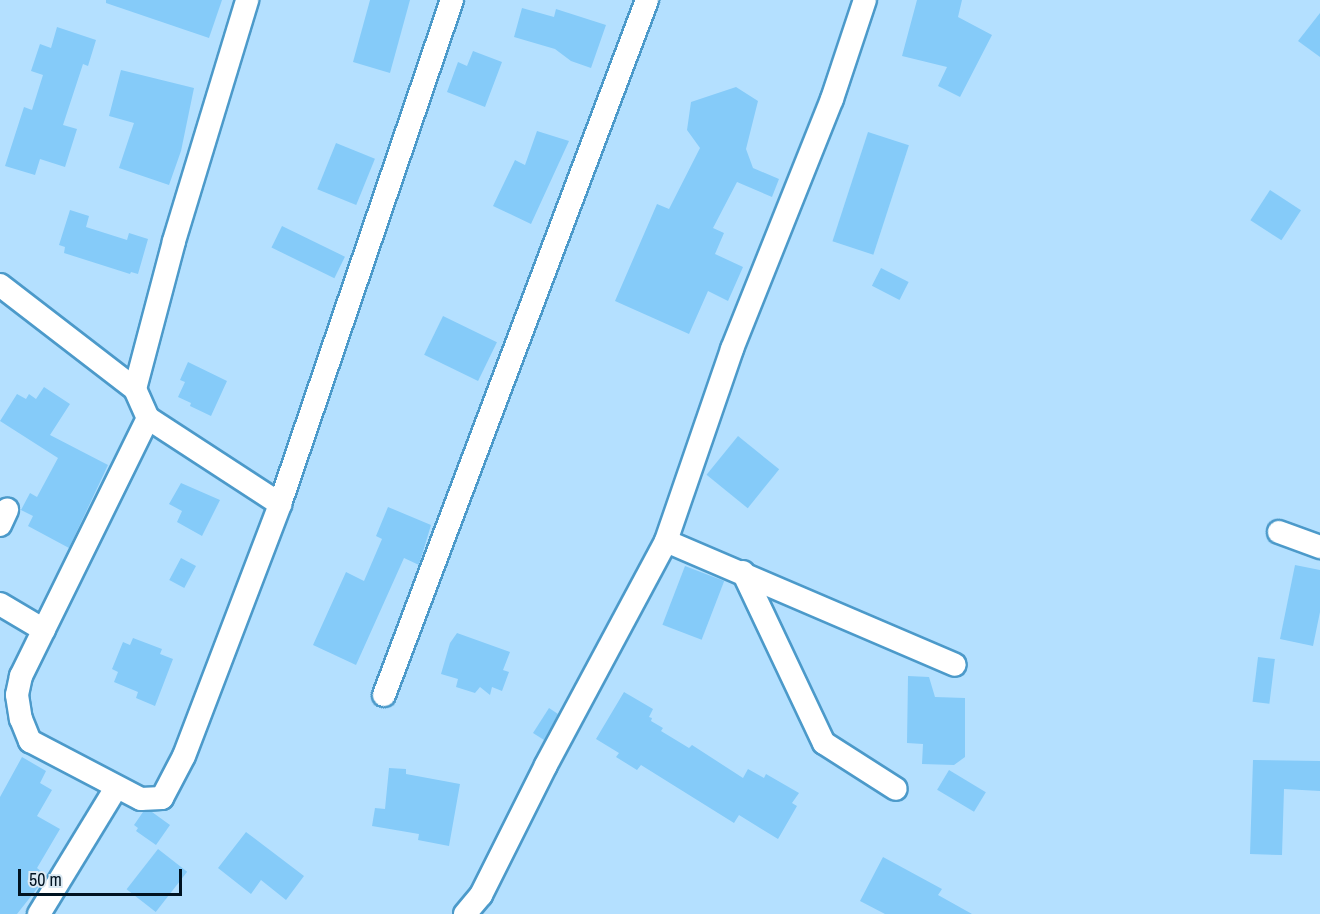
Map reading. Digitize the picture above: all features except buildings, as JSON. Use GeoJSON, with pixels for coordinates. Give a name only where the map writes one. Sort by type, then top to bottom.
{"type":"FeatureCollection","features":[{"type":"Feature","properties":{"kind":"street"},"geometry":{"type":"LineString","coordinates":[[135,389],[174,241],[247,0]]}},
{"type":"Feature","properties":{"kind":"street"},"geometry":{"type":"LineString","coordinates":[[148,418],[21,676],[17,695],[21,720],[30,741],[141,800],[162,798],[184,756],[280,504],[452,0]]}},
{"type":"Feature","properties":{"kind":"street"},"geometry":{"type":"LineString","coordinates":[[384,695],[647,0]]}},
{"type":"Feature","properties":{"kind":"street"},"geometry":{"type":"LineString","coordinates":[[465,914],[481,895],[546,765],[666,541],[732,349],[832,99],[864,0]]}},
{"type":"Feature","properties":{"kind":"street"},"geometry":{"type":"LineString","coordinates":[[0,285],[135,389],[148,418],[280,504]]}},
{"type":"Feature","properties":{"kind":"street"},"geometry":{"type":"LineString","coordinates":[[1279,532],[1320,547]]}},
{"type":"Feature","properties":{"kind":"street"},"geometry":{"type":"LineString","coordinates":[[666,541],[743,572],[955,665]]}},
{"type":"Feature","properties":{"kind":"street"},"geometry":{"type":"LineString","coordinates":[[743,572],[824,743],[896,789]]}},
{"type":"Feature","properties":{"kind":"street"},"geometry":{"type":"LineString","coordinates":[[2,608],[44,630]]}},
{"type":"Feature","properties":{"kind":"street"},"geometry":{"type":"LineString","coordinates":[[39,914],[116,788]]}}]}
